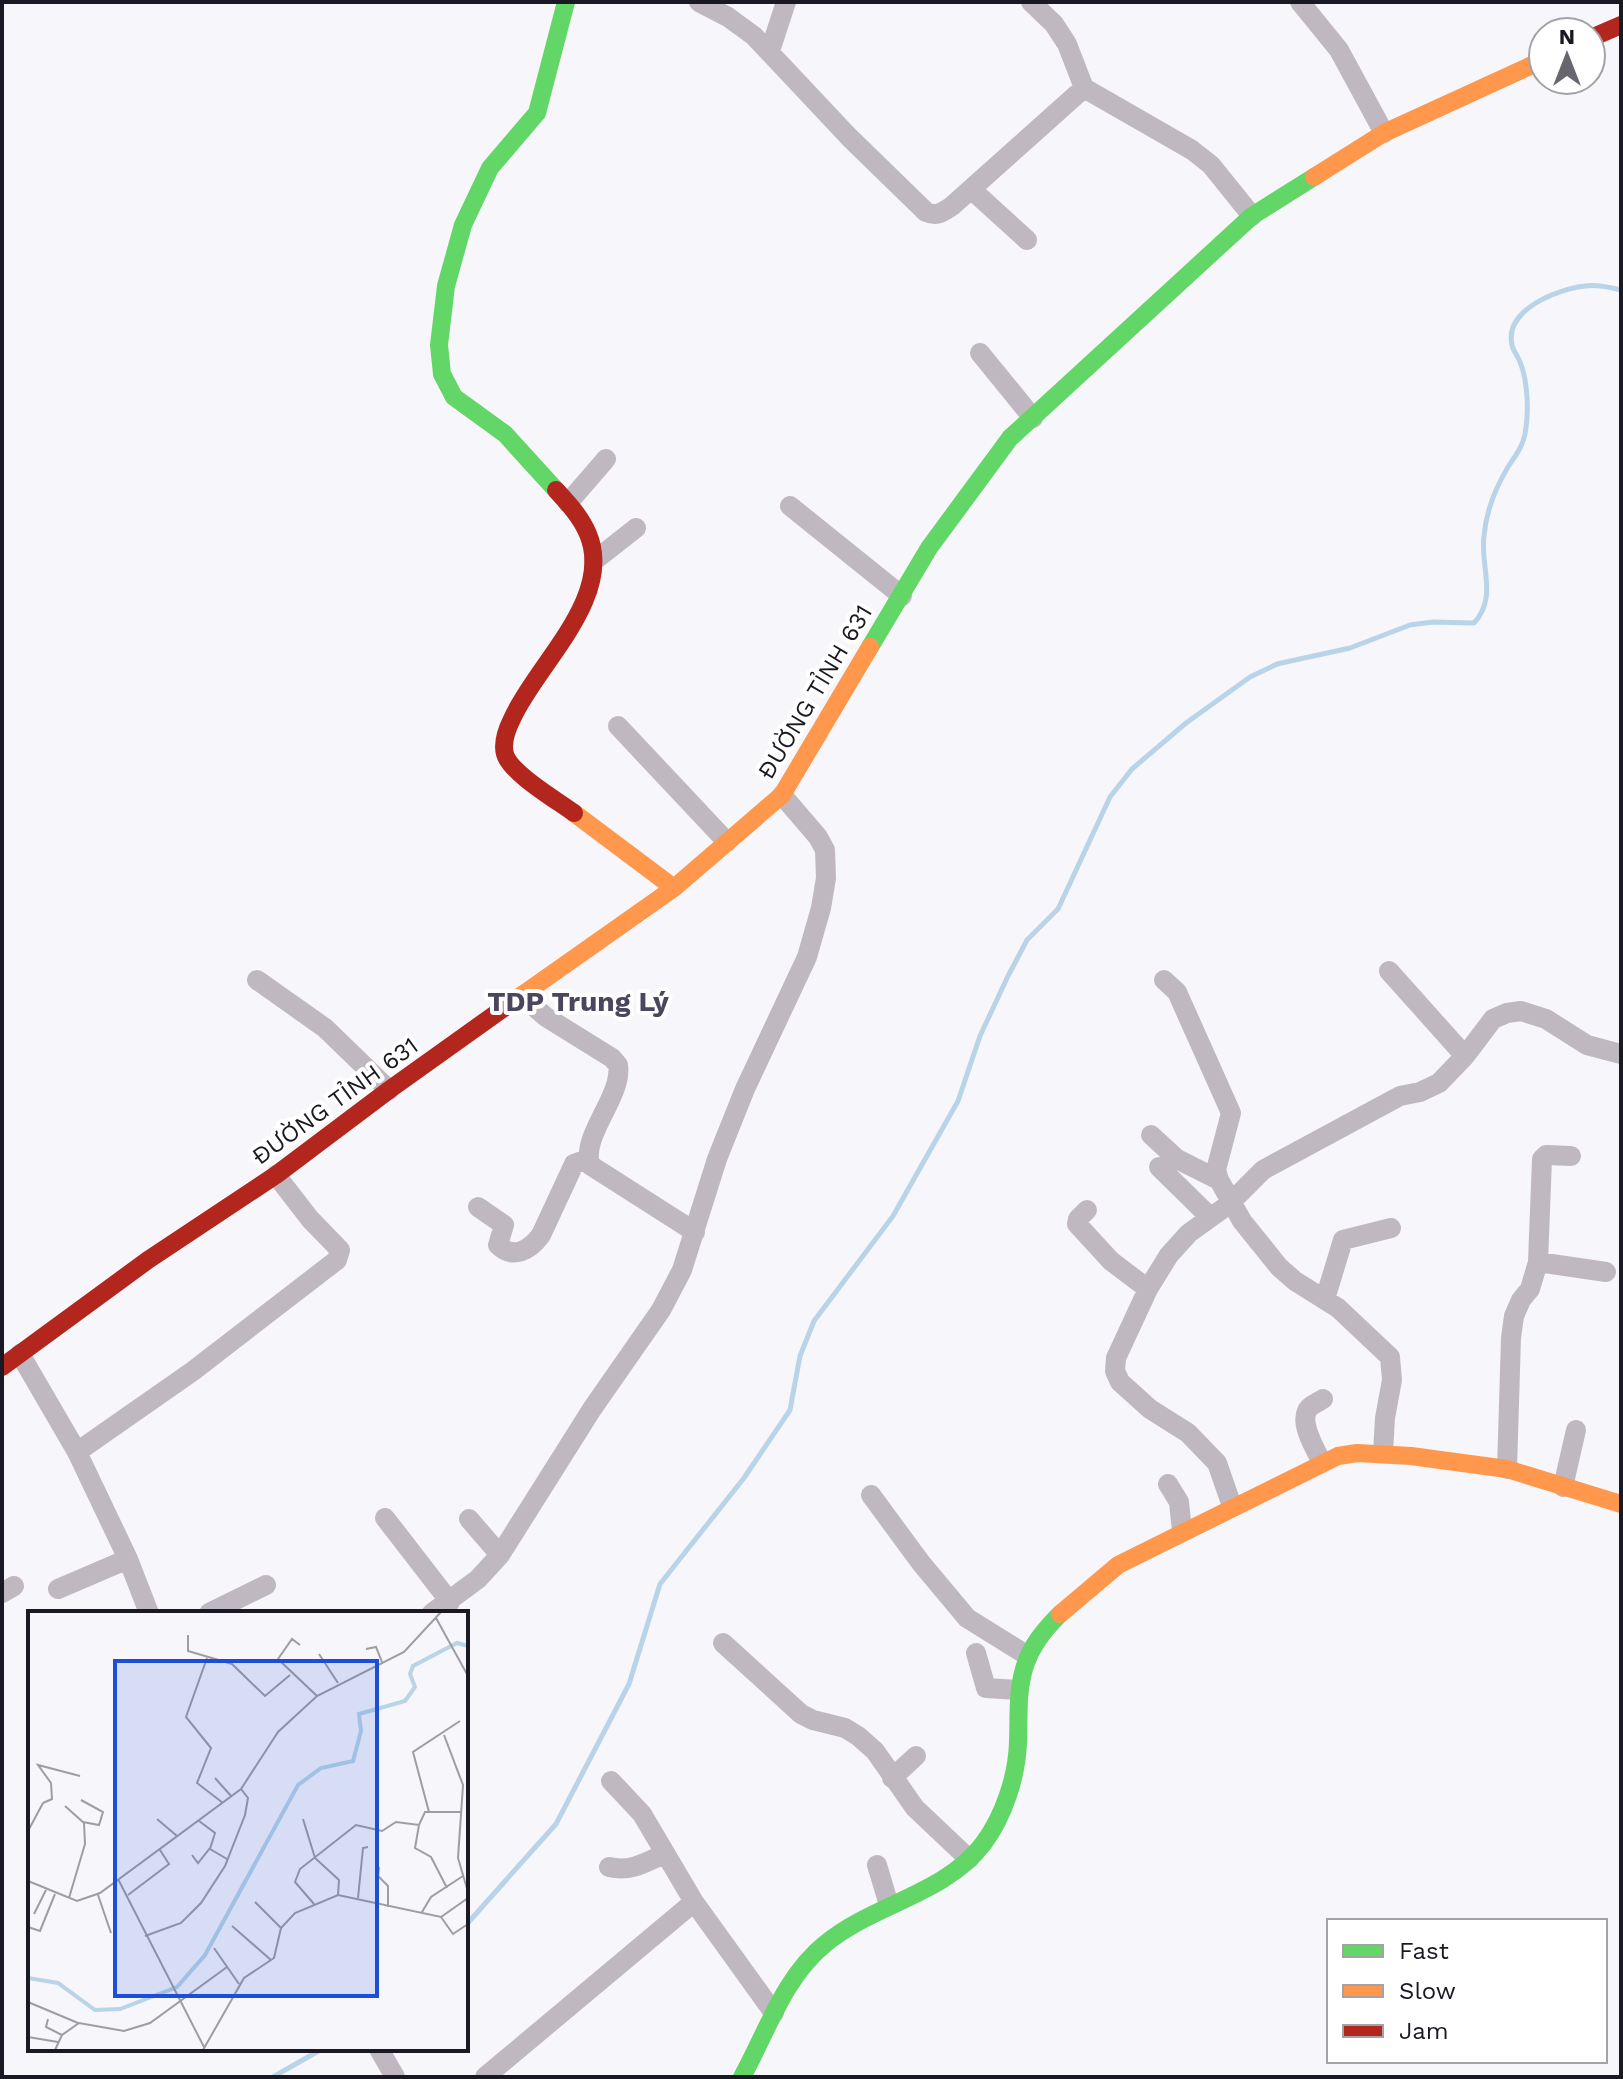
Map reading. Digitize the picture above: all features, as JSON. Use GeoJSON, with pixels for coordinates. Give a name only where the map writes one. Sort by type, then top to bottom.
{"type":"FeatureCollection","features":[{"type":"Feature","properties":{"kind":"street"},"geometry":{"type":"LineString","coordinates":[[566,2],[546,88],[537,111],[529,126],[491,166],[457,238],[446,286],[439,347],[442,373],[453,397],[498,427],[520,447],[577,513],[592,541],[594,561],[589,590],[581,611],[516,712],[505,739],[504,750],[509,763],[674,888]]}},
{"type":"Feature","properties":{"kind":"street"},"geometry":{"type":"LineString","coordinates":[[699,2],[743,27],[770,51],[839,127],[926,212],[939,214],[971,189],[1084,88]]}},
{"type":"Feature","properties":{"kind":"street"},"geometry":{"type":"LineString","coordinates":[[770,51],[786,2]]}},
{"type":"Feature","properties":{"kind":"street"},"geometry":{"type":"LineString","coordinates":[[1031,2],[1054,24],[1067,44],[1084,88],[1192,150],[1211,165],[1252,216]]}},
{"type":"Feature","properties":{"kind":"street"},"geometry":{"type":"LineString","coordinates":[[1300,2],[1339,50],[1384,133]]}},
{"type":"Feature","properties":{"kind":"street","name":"ĐƯỜNG TỈNH 631"},"geometry":{"type":"LineString","coordinates":[[2,1367],[148,1260],[276,1175],[389,1090],[674,888],[782,795],[929,548],[1010,438],[1252,216],[1384,133],[1527,67]]}},
{"type":"Feature","properties":{"kind":"street"},"geometry":{"type":"LineString","coordinates":[[971,189],[1027,240]]}},
{"type":"Feature","properties":{"kind":"street"},"geometry":{"type":"LineString","coordinates":[[980,353],[1033,418]]}},
{"type":"Feature","properties":{"kind":"street"},"geometry":{"type":"LineString","coordinates":[[568,503],[606,459]]}},
{"type":"Feature","properties":{"kind":"street"},"geometry":{"type":"LineString","coordinates":[[790,506],[902,596]]}},
{"type":"Feature","properties":{"kind":"street"},"geometry":{"type":"LineString","coordinates":[[594,561],[636,528]]}},
{"type":"Feature","properties":{"kind":"street"},"geometry":{"type":"LineString","coordinates":[[618,726],[727,842]]}},
{"type":"Feature","properties":{"kind":"street"},"geometry":{"type":"LineString","coordinates":[[435,1611],[478,1579],[500,1555],[622,1364],[661,1310],[682,1270],[717,1159],[745,1089],[807,957],[821,908],[826,878],[825,850],[818,837],[782,795]]}},
{"type":"Feature","properties":{"kind":"street"},"geometry":{"type":"LineString","coordinates":[[1389,971],[1465,1056]]}},
{"type":"Feature","properties":{"kind":"street"},"geometry":{"type":"LineString","coordinates":[[257,980],[325,1028],[389,1090]]}},
{"type":"Feature","properties":{"kind":"street"},"geometry":{"type":"LineString","coordinates":[[1164,980],[1177,992],[1231,1113],[1216,1170],[1242,1221],[1279,1267],[1353,1321],[1390,1357],[1392,1380],[1383,1453]]}},
{"type":"Feature","properties":{"kind":"street"},"geometry":{"type":"LineString","coordinates":[[522,996],[546,1017],[612,1058],[618,1065],[617,1081],[588,1159]]}},
{"type":"Feature","properties":{"kind":"street"},"geometry":{"type":"LineString","coordinates":[[1232,1506],[1217,1463],[1202,1445],[1136,1398],[1120,1382],[1115,1371],[1116,1358],[1148,1289],[1169,1255],[1209,1216],[1232,1202],[1263,1170],[1400,1096],[1420,1092],[1439,1083],[1465,1056],[1493,1019],[1521,1011],[1546,1019],[1587,1045],[1621,1054]]}},
{"type":"Feature","properties":{"kind":"street"},"geometry":{"type":"LineString","coordinates":[[1151,1135],[1177,1159],[1219,1180]]}},
{"type":"Feature","properties":{"kind":"street"},"geometry":{"type":"LineString","coordinates":[[1507,1469],[1514,1316],[1530,1289],[1538,1262],[1542,1159],[1546,1155],[1571,1156]]}},
{"type":"Feature","properties":{"kind":"street"},"geometry":{"type":"LineString","coordinates":[[588,1159],[596,1172],[695,1232]]}},
{"type":"Feature","properties":{"kind":"street"},"geometry":{"type":"LineString","coordinates":[[478,1207],[504,1225],[498,1245],[508,1253],[516,1254],[541,1235],[574,1164],[588,1159]]}},
{"type":"Feature","properties":{"kind":"street"},"geometry":{"type":"LineString","coordinates":[[1159,1167],[1209,1216]]}},
{"type":"Feature","properties":{"kind":"street"},"geometry":{"type":"LineString","coordinates":[[77,1452],[193,1371],[337,1260],[340,1250],[310,1219],[276,1175]]}},
{"type":"Feature","properties":{"kind":"street"},"geometry":{"type":"LineString","coordinates":[[1087,1210],[1077,1224],[1111,1261],[1148,1289]]}},
{"type":"Feature","properties":{"kind":"street"},"geometry":{"type":"LineString","coordinates":[[1325,1299],[1343,1240],[1391,1228]]}},
{"type":"Feature","properties":{"kind":"street"},"geometry":{"type":"LineString","coordinates":[[1538,1262],[1606,1272]]}},
{"type":"Feature","properties":{"kind":"street"},"geometry":{"type":"LineString","coordinates":[[20,1354],[77,1452],[128,1559],[148,1611]]}},
{"type":"Feature","properties":{"kind":"street"},"geometry":{"type":"LineString","coordinates":[[1322,1463],[1305,1423],[1305,1415],[1307,1409],[1323,1399]]}},
{"type":"Feature","properties":{"kind":"street"},"geometry":{"type":"LineString","coordinates":[[1563,1487],[1576,1430]]}},
{"type":"Feature","properties":{"kind":"street"},"geometry":{"type":"LineString","coordinates":[[742,2077],[788,1984],[801,1966],[825,1943],[889,1905],[934,1883],[969,1859],[983,1843],[1012,1778],[1019,1747],[1018,1690],[1028,1656],[1065,1608],[1118,1565],[1322,1463],[1357,1453],[1383,1453],[1507,1469],[1621,1504]]}},
{"type":"Feature","properties":{"kind":"street"},"geometry":{"type":"LineString","coordinates":[[1168,1484],[1179,1502],[1182,1531]]}},
{"type":"Feature","properties":{"kind":"street"},"geometry":{"type":"LineString","coordinates":[[871,1495],[967,1618],[1028,1656]]}},
{"type":"Feature","properties":{"kind":"street"},"geometry":{"type":"LineString","coordinates":[[385,1518],[450,1602]]}},
{"type":"Feature","properties":{"kind":"street"},"geometry":{"type":"LineString","coordinates":[[469,1519],[500,1555]]}},
{"type":"Feature","properties":{"kind":"street"},"geometry":{"type":"LineString","coordinates":[[58,1589],[128,1559]]}},
{"type":"Feature","properties":{"kind":"street"},"geometry":{"type":"LineString","coordinates":[[213,1611],[266,1585]]}},
{"type":"Feature","properties":{"kind":"street"},"geometry":{"type":"LineString","coordinates":[[723,1643],[801,1714],[845,1728],[858,1736],[875,1751],[915,1808],[969,1859]]}},
{"type":"Feature","properties":{"kind":"street"},"geometry":{"type":"LineString","coordinates":[[976,1653],[986,1688],[1018,1690]]}},
{"type":"Feature","properties":{"kind":"street"},"geometry":{"type":"LineString","coordinates":[[892,1778],[916,1756]]}},
{"type":"Feature","properties":{"kind":"street"},"geometry":{"type":"LineString","coordinates":[[611,1781],[642,1814],[694,1902],[774,2013]]}},
{"type":"Feature","properties":{"kind":"street"},"geometry":{"type":"LineString","coordinates":[[609,1867],[639,1867],[664,1854]]}},
{"type":"Feature","properties":{"kind":"street"},"geometry":{"type":"LineString","coordinates":[[877,1865],[889,1905]]}},
{"type":"Feature","properties":{"kind":"street"},"geometry":{"type":"LineString","coordinates":[[485,2077],[694,1902]]}},
{"type":"Feature","properties":{"kind":"street"},"geometry":{"type":"LineString","coordinates":[[380,2051],[394,2074]]}},
{"type":"Feature","properties":{"kind":"waterway"},"geometry":{"type":"LineString","coordinates":[[468,1923],[556,1824],[629,1684],[660,1584],[744,1478],[790,1410],[800,1356],[814,1321],[893,1216],[958,1101],[980,1036],[1008,976],[1027,940],[1058,909],[1110,797],[1132,769],[1186,723],[1250,677],[1277,664],[1350,648],[1410,625],[1474,623],[1481,613],[1487,592],[1483,548],[1487,518],[1499,483],[1525,434],[1525,378],[1512,345],[1516,321],[1547,297],[1573,288],[1594,285],[1621,290]]}},
{"type":"Feature","properties":{"kind":"waterway"},"geometry":{"type":"LineString","coordinates":[[273,2077],[318,2051]]}},
{"type":"Feature","properties":{"kind":"traffic: fast"},"geometry":{"type":"LineString","coordinates":[[556,490],[505,434],[454,397],[442,374],[439,345],[446,286],[463,225],[490,168],[537,113],[566,2]]}},
{"type":"Feature","properties":{"kind":"traffic: fast"},"geometry":{"type":"LineString","coordinates":[[870,647],[929,548],[1010,438],[1252,216],[1314,177]]}},
{"type":"Feature","properties":{"kind":"traffic: fast"},"geometry":{"type":"LineString","coordinates":[[742,2077],[787,1989],[811,1957],[844,1930],[949,1876],[983,1844],[997,1821],[1012,1782],[1017,1755],[1020,1687],[1027,1661],[1038,1639],[1060,1614]]}},
{"type":"Feature","properties":{"kind":"traffic: slow"},"geometry":{"type":"LineString","coordinates":[[1314,177],[1384,133],[1527,67]]}},
{"type":"Feature","properties":{"kind":"traffic: slow"},"geometry":{"type":"LineString","coordinates":[[515,1000],[674,888],[782,795],[870,647]]}},
{"type":"Feature","properties":{"kind":"traffic: slow"},"geometry":{"type":"LineString","coordinates":[[574,813],[674,888]]}},
{"type":"Feature","properties":{"kind":"traffic: slow"},"geometry":{"type":"LineString","coordinates":[[1060,1614],[1118,1565],[1338,1456],[1357,1453],[1411,1456],[1507,1469],[1621,1504]]}},
{"type":"Feature","properties":{"kind":"traffic: jam"},"geometry":{"type":"LineString","coordinates":[[1607,31],[1621,25]]}},
{"type":"Feature","properties":{"kind":"traffic: jam"},"geometry":{"type":"LineString","coordinates":[[556,490],[578,516],[588,534],[593,558],[591,582],[569,631],[512,719],[504,750],[516,770],[574,813]]}},
{"type":"Feature","properties":{"kind":"traffic: jam"},"geometry":{"type":"LineString","coordinates":[[2,1367],[148,1260],[276,1175],[515,1000]]}},
{"type":"Feature","properties":{"kind":"district","name":"TDP Trung Lý"},"geometry":{"type":"Point","coordinates":[578,1001]}}]}
